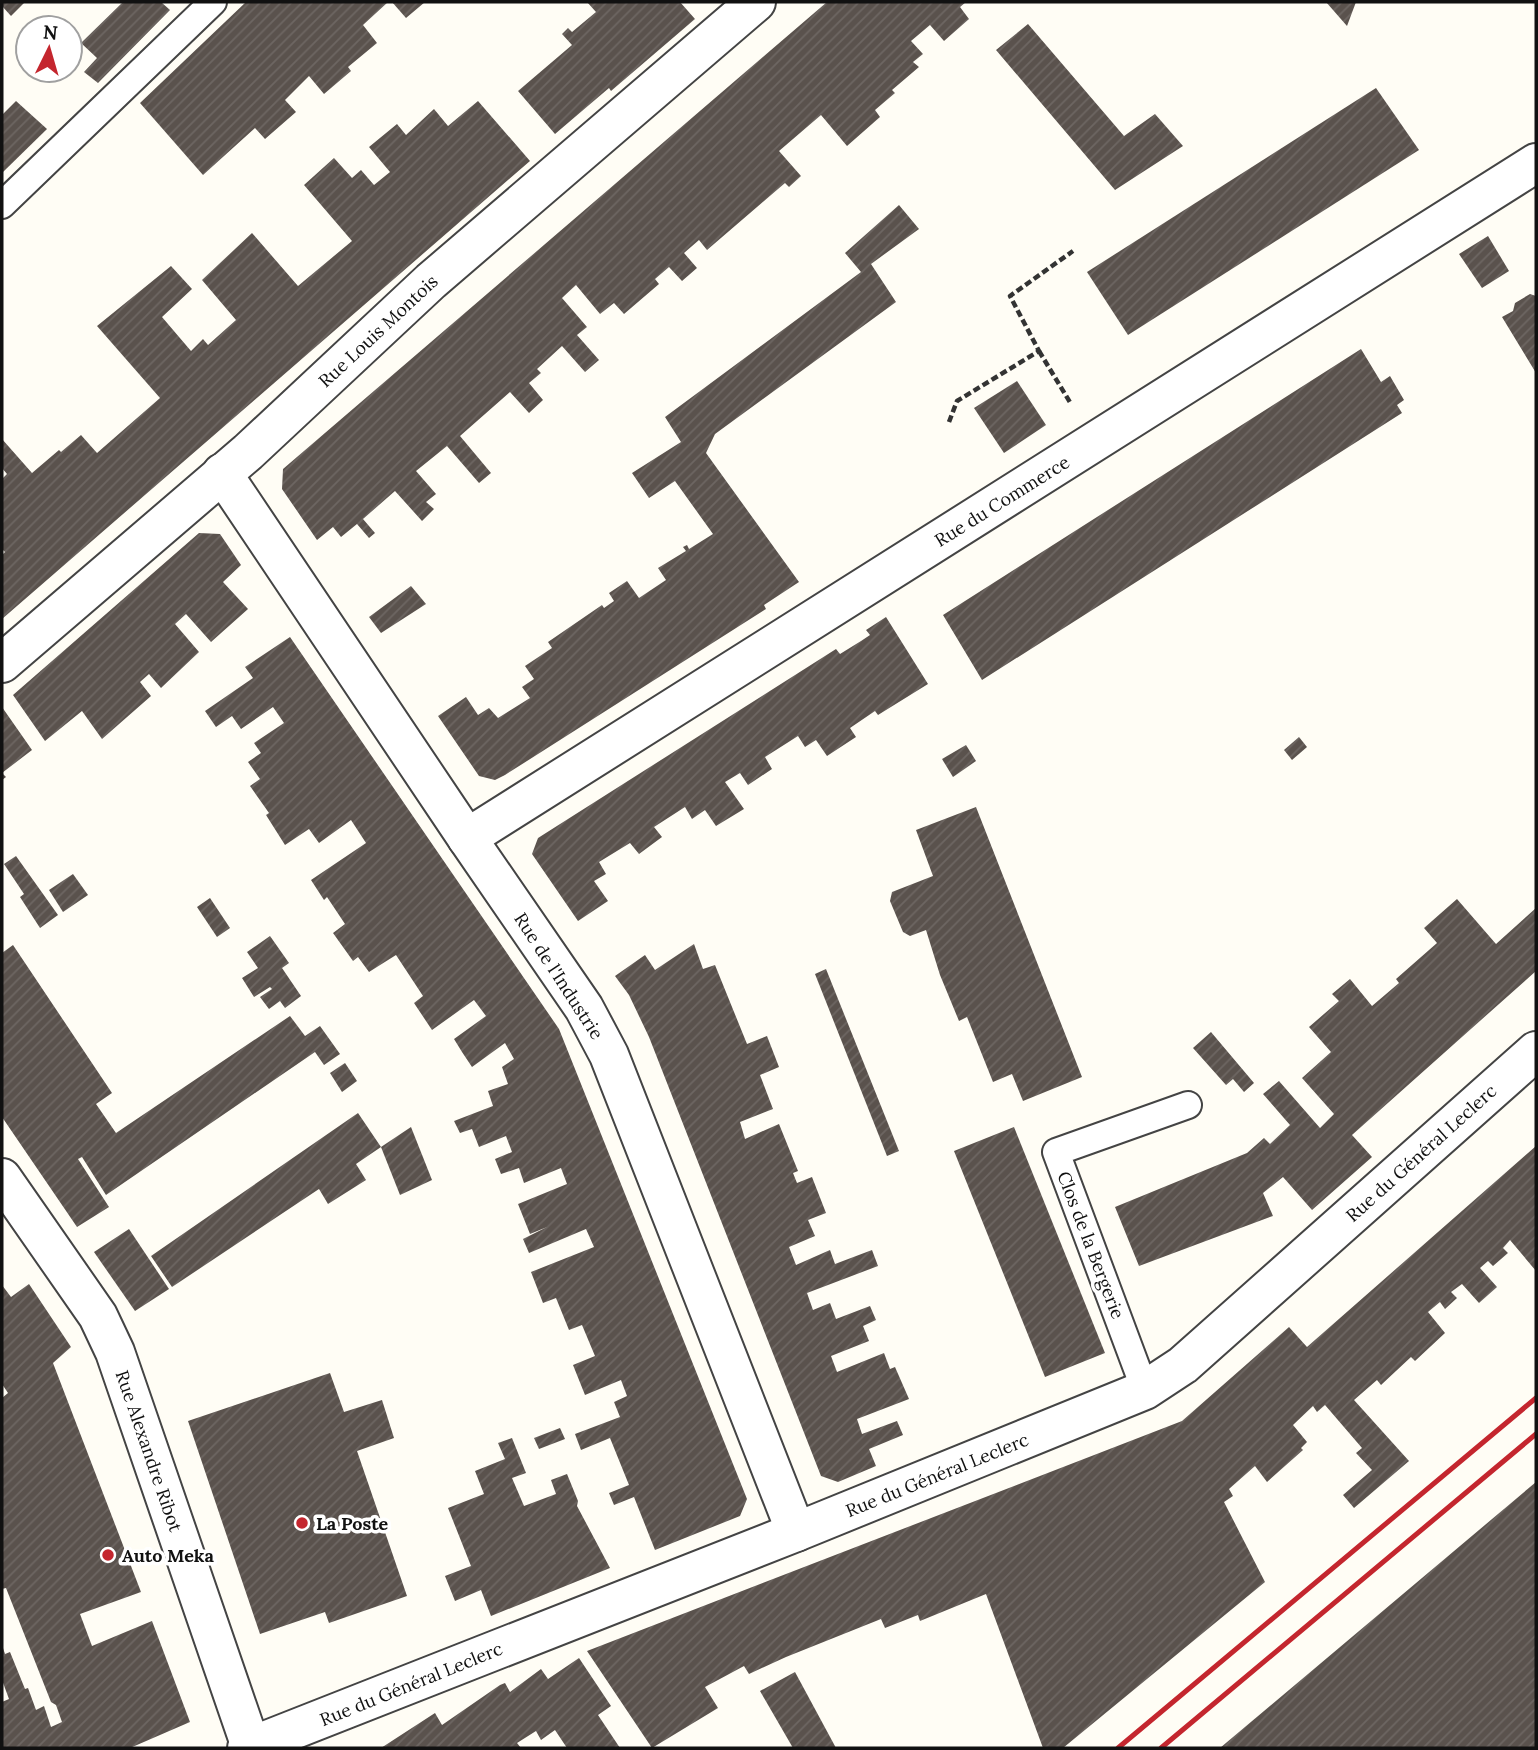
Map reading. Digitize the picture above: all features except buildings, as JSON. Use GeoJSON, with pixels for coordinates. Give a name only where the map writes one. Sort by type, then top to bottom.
{"type":"FeatureCollection","features":[{"type":"Feature","properties":{"kind":"street","name":"Rue Louis Montois"},"geometry":{"type":"LineString","coordinates":[[2,663],[248,452],[431,281],[756,2]]}},
{"type":"Feature","properties":{"kind":"street","name":"Rue du Commerce"},"geometry":{"type":"LineString","coordinates":[[467,838],[1536,163]]}},
{"type":"Feature","properties":{"kind":"street","name":"Rue de l'Industrie"},"geometry":{"type":"LineString","coordinates":[[222,473],[253,514],[467,838],[584,1008],[609,1055],[796,1532]]}},
{"type":"Feature","properties":{"kind":"street","name":"Rue du Général Leclerc"},"geometry":{"type":"LineString","coordinates":[[249,1747],[796,1532],[1145,1390],[1183,1365],[1536,1051]]}},
{"type":"Feature","properties":{"kind":"street","name":"Rue Alexandre Ribot"},"geometry":{"type":"LineString","coordinates":[[2,1178],[98,1316],[115,1352],[249,1747]]}},
{"type":"Feature","properties":{"kind":"lane"},"geometry":{"type":"LineString","coordinates":[[2,205],[213,2]]}},
{"type":"Feature","properties":{"kind":"lane","name":"Clos de la Bergerie"},"geometry":{"type":"LineString","coordinates":[[1145,1390],[1056,1152],[1188,1105]]}},
{"type":"Feature","properties":{"kind":"path"},"geometry":{"type":"LineString","coordinates":[[1073,251],[1010,296],[1038,351],[1095,442]]}},
{"type":"Feature","properties":{"kind":"path"},"geometry":{"type":"LineString","coordinates":[[949,422],[957,401],[1038,351]]}},
{"type":"Feature","properties":{"kind":"railway"},"geometry":{"type":"LineString","coordinates":[[1118,1748],[1536,1398]]}},
{"type":"Feature","properties":{"kind":"railway"},"geometry":{"type":"LineString","coordinates":[[1161,1748],[1536,1434]]}},
{"type":"Feature","properties":{"kind":"place","name":"La Poste"},"geometry":{"type":"Point","coordinates":[302,1523]}},
{"type":"Feature","properties":{"kind":"place","name":"Auto Meka"},"geometry":{"type":"Point","coordinates":[108,1555]}}]}
